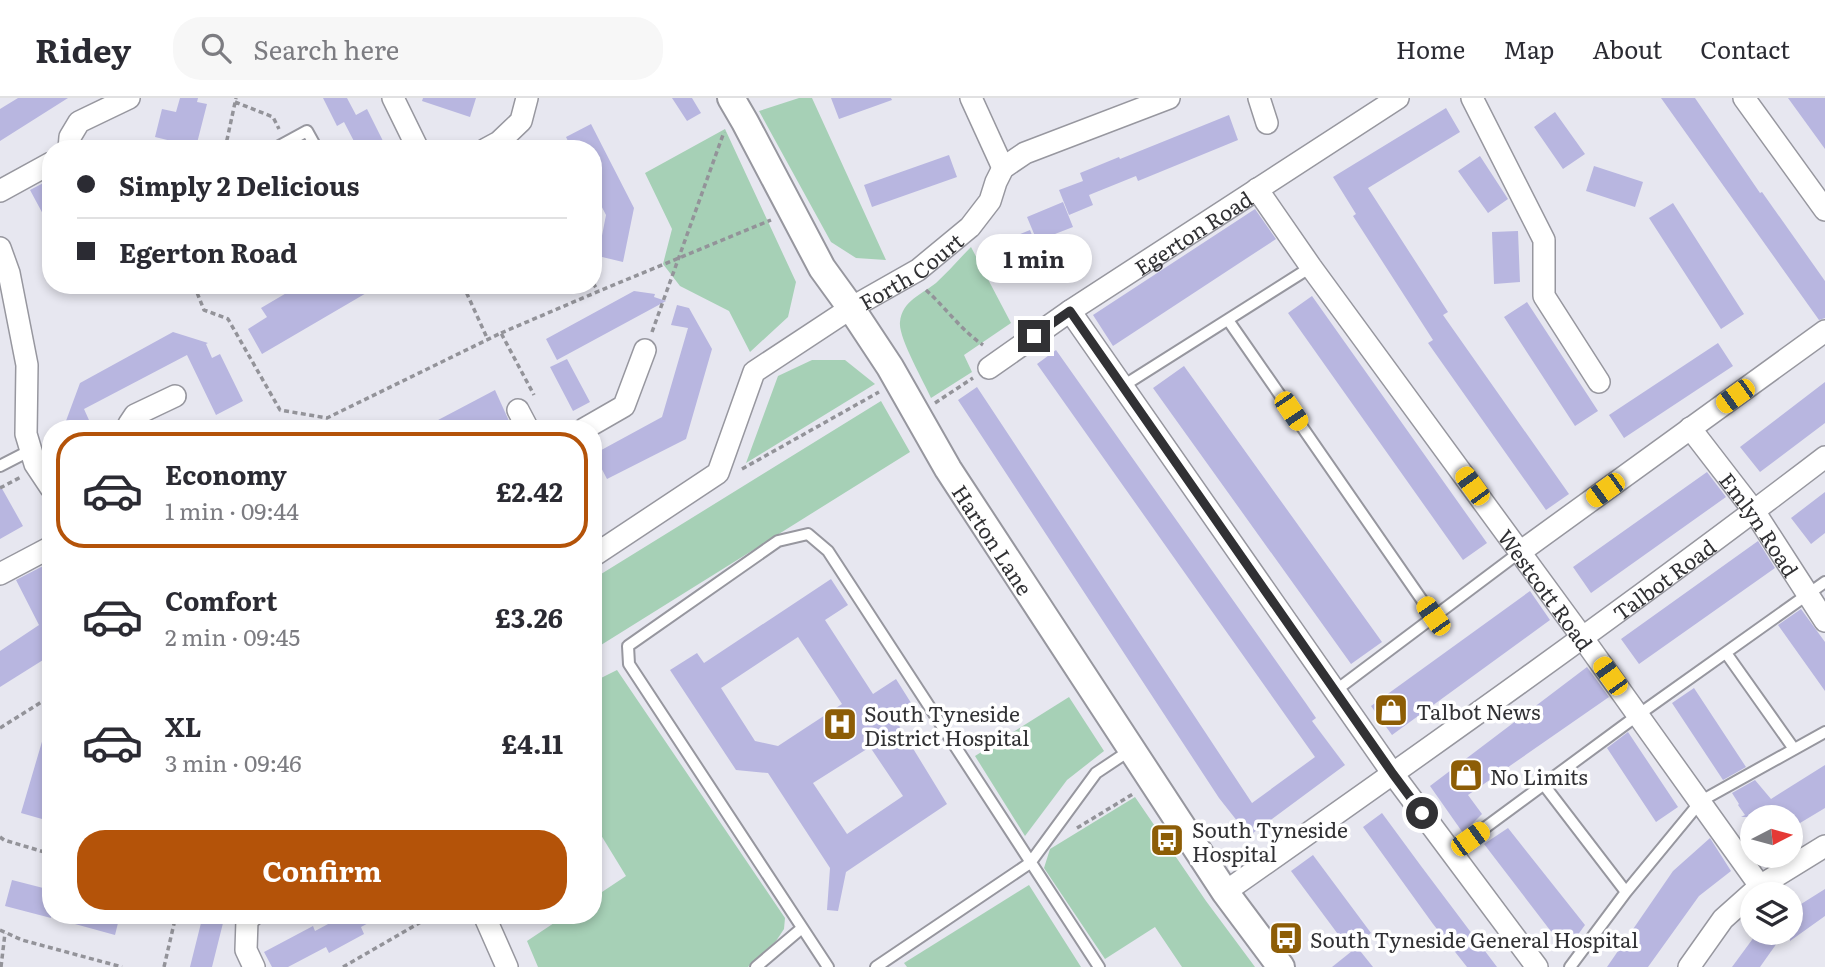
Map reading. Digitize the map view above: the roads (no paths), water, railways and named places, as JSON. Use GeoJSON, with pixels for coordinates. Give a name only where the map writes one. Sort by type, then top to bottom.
{"type":"FeatureCollection","features":[{"type":"Feature","properties":{"kind":"street"},"geometry":{"type":"LineString","coordinates":[[70,140],[79,121],[129,98]]}},
{"type":"Feature","properties":{"kind":"street"},"geometry":{"type":"LineString","coordinates":[[393,98],[414,140]]}},
{"type":"Feature","properties":{"kind":"street"},"geometry":{"type":"LineString","coordinates":[[513,140],[527,98]]}},
{"type":"Feature","properties":{"kind":"street"},"geometry":{"type":"LineString","coordinates":[[971,98],[1003,168],[1025,153],[1169,98]]}},
{"type":"Feature","properties":{"kind":"street"},"geometry":{"type":"LineString","coordinates":[[1259,98],[1267,123]]}},
{"type":"Feature","properties":{"kind":"street","name":"Egerton Road"},"geometry":{"type":"LineString","coordinates":[[989,368],[1070,311],[1398,98]]}},
{"type":"Feature","properties":{"kind":"street"},"geometry":{"type":"LineString","coordinates":[[1472,98],[1544,240],[1544,296],[1600,382]]}},
{"type":"Feature","properties":{"kind":"street"},"geometry":{"type":"LineString","coordinates":[[1744,98],[1825,209]]}},
{"type":"Feature","properties":{"kind":"street","name":"Harton Lane"},"geometry":{"type":"LineString","coordinates":[[732,101],[822,268],[890,367],[948,469],[1225,892],[1281,967]]}},
{"type":"Feature","properties":{"kind":"street"},"geometry":{"type":"LineString","coordinates":[[0,191],[42,168]]}},
{"type":"Feature","properties":{"kind":"street","name":"Forth Court"},"geometry":{"type":"LineString","coordinates":[[602,550],[718,473],[754,372],[851,308],[918,270],[970,227],[990,201],[1003,168]]}},
{"type":"Feature","properties":{"kind":"street","name":"Westcott Road"},"geometry":{"type":"LineString","coordinates":[[1257,190],[1582,636],[1757,882]]}},
{"type":"Feature","properties":{"kind":"street"},"geometry":{"type":"LineString","coordinates":[[0,248],[9,273],[26,365],[26,434],[42,474]]}},
{"type":"Feature","properties":{"kind":"street"},"geometry":{"type":"LineString","coordinates":[[1070,311],[1393,774],[1536,967]]}},
{"type":"Feature","properties":{"kind":"street"},"geometry":{"type":"LineString","coordinates":[[1520,552],[1825,331]]}},
{"type":"Feature","properties":{"kind":"street"},"geometry":{"type":"LineString","coordinates":[[600,420],[624,406],[645,350]]}},
{"type":"Feature","properties":{"kind":"street"},"geometry":{"type":"LineString","coordinates":[[132,420],[135,415],[175,396]]}},
{"type":"Feature","properties":{"kind":"street","name":"Emlyn Road"},"geometry":{"type":"LineString","coordinates":[[1690,428],[1816,589],[1825,621]]}},
{"type":"Feature","properties":{"kind":"street","name":"Talbot Road"},"geometry":{"type":"LineString","coordinates":[[1225,892],[1393,774],[1825,457]]}},
{"type":"Feature","properties":{"kind":"street"},"geometry":{"type":"LineString","coordinates":[[0,574],[42,552]]}},
{"type":"Feature","properties":{"kind":"street"},"geometry":{"type":"LineString","coordinates":[[1766,882],[1825,846]]}},
{"type":"Feature","properties":{"kind":"street"},"geometry":{"type":"LineString","coordinates":[[1689,967],[1723,919],[1740,904]]}},
{"type":"Feature","properties":{"kind":"street"},"geometry":{"type":"LineString","coordinates":[[247,924],[246,950],[254,967]]}},
{"type":"Feature","properties":{"kind":"street"},"geometry":{"type":"LineString","coordinates":[[488,924],[507,967]]}},
{"type":"Feature","properties":{"kind":"lane"},"geometry":{"type":"LineString","coordinates":[[290,140],[307,131],[312,140]]}},
{"type":"Feature","properties":{"kind":"lane"},"geometry":{"type":"LineString","coordinates":[[1122,386],[1311,267]]}},
{"type":"Feature","properties":{"kind":"lane"},"geometry":{"type":"LineString","coordinates":[[1228,320],[1433,616]]}},
{"type":"Feature","properties":{"kind":"lane"},"geometry":{"type":"LineString","coordinates":[[0,466],[31,450]]}},
{"type":"Feature","properties":{"kind":"lane"},"geometry":{"type":"LineString","coordinates":[[828,967],[629,664],[628,646],[779,541],[807,534],[828,551],[1099,967]]}},
{"type":"Feature","properties":{"kind":"lane"},"geometry":{"type":"LineString","coordinates":[[1335,691],[1520,552]]}},
{"type":"Feature","properties":{"kind":"lane"},"geometry":{"type":"LineString","coordinates":[[1452,852],[1638,715],[1816,589]]}},
{"type":"Feature","properties":{"kind":"lane"},"geometry":{"type":"LineString","coordinates":[[1726,653],[1794,749]]}},
{"type":"Feature","properties":{"kind":"lane"},"geometry":{"type":"LineString","coordinates":[[1570,967],[1626,892],[1700,802],[1825,732]]}},
{"type":"Feature","properties":{"kind":"lane"},"geometry":{"type":"LineString","coordinates":[[876,967],[1030,863],[1096,773],[1132,749]]}},
{"type":"Feature","properties":{"kind":"lane"},"geometry":{"type":"LineString","coordinates":[[1544,785],[1626,892]]}},
{"type":"Feature","properties":{"kind":"lane"},"geometry":{"type":"LineString","coordinates":[[756,967],[802,928]]}},
{"type":"Feature","properties":{"kind":"place","name":"Talbot News"},"geometry":{"type":"Point","coordinates":[1391,710]}},
{"type":"Feature","properties":{"kind":"place","name":"South Tyneside District Hospital"},"geometry":{"type":"Point","coordinates":[840,724]}},
{"type":"Feature","properties":{"kind":"place","name":"No Limits"},"geometry":{"type":"Point","coordinates":[1466,775]}},
{"type":"Feature","properties":{"kind":"place","name":"South Tyneside Hospital"},"geometry":{"type":"Point","coordinates":[1167,840]}},
{"type":"Feature","properties":{"kind":"place","name":"South Tyneside General Hospital"},"geometry":{"type":"Point","coordinates":[1286,938]}}]}
